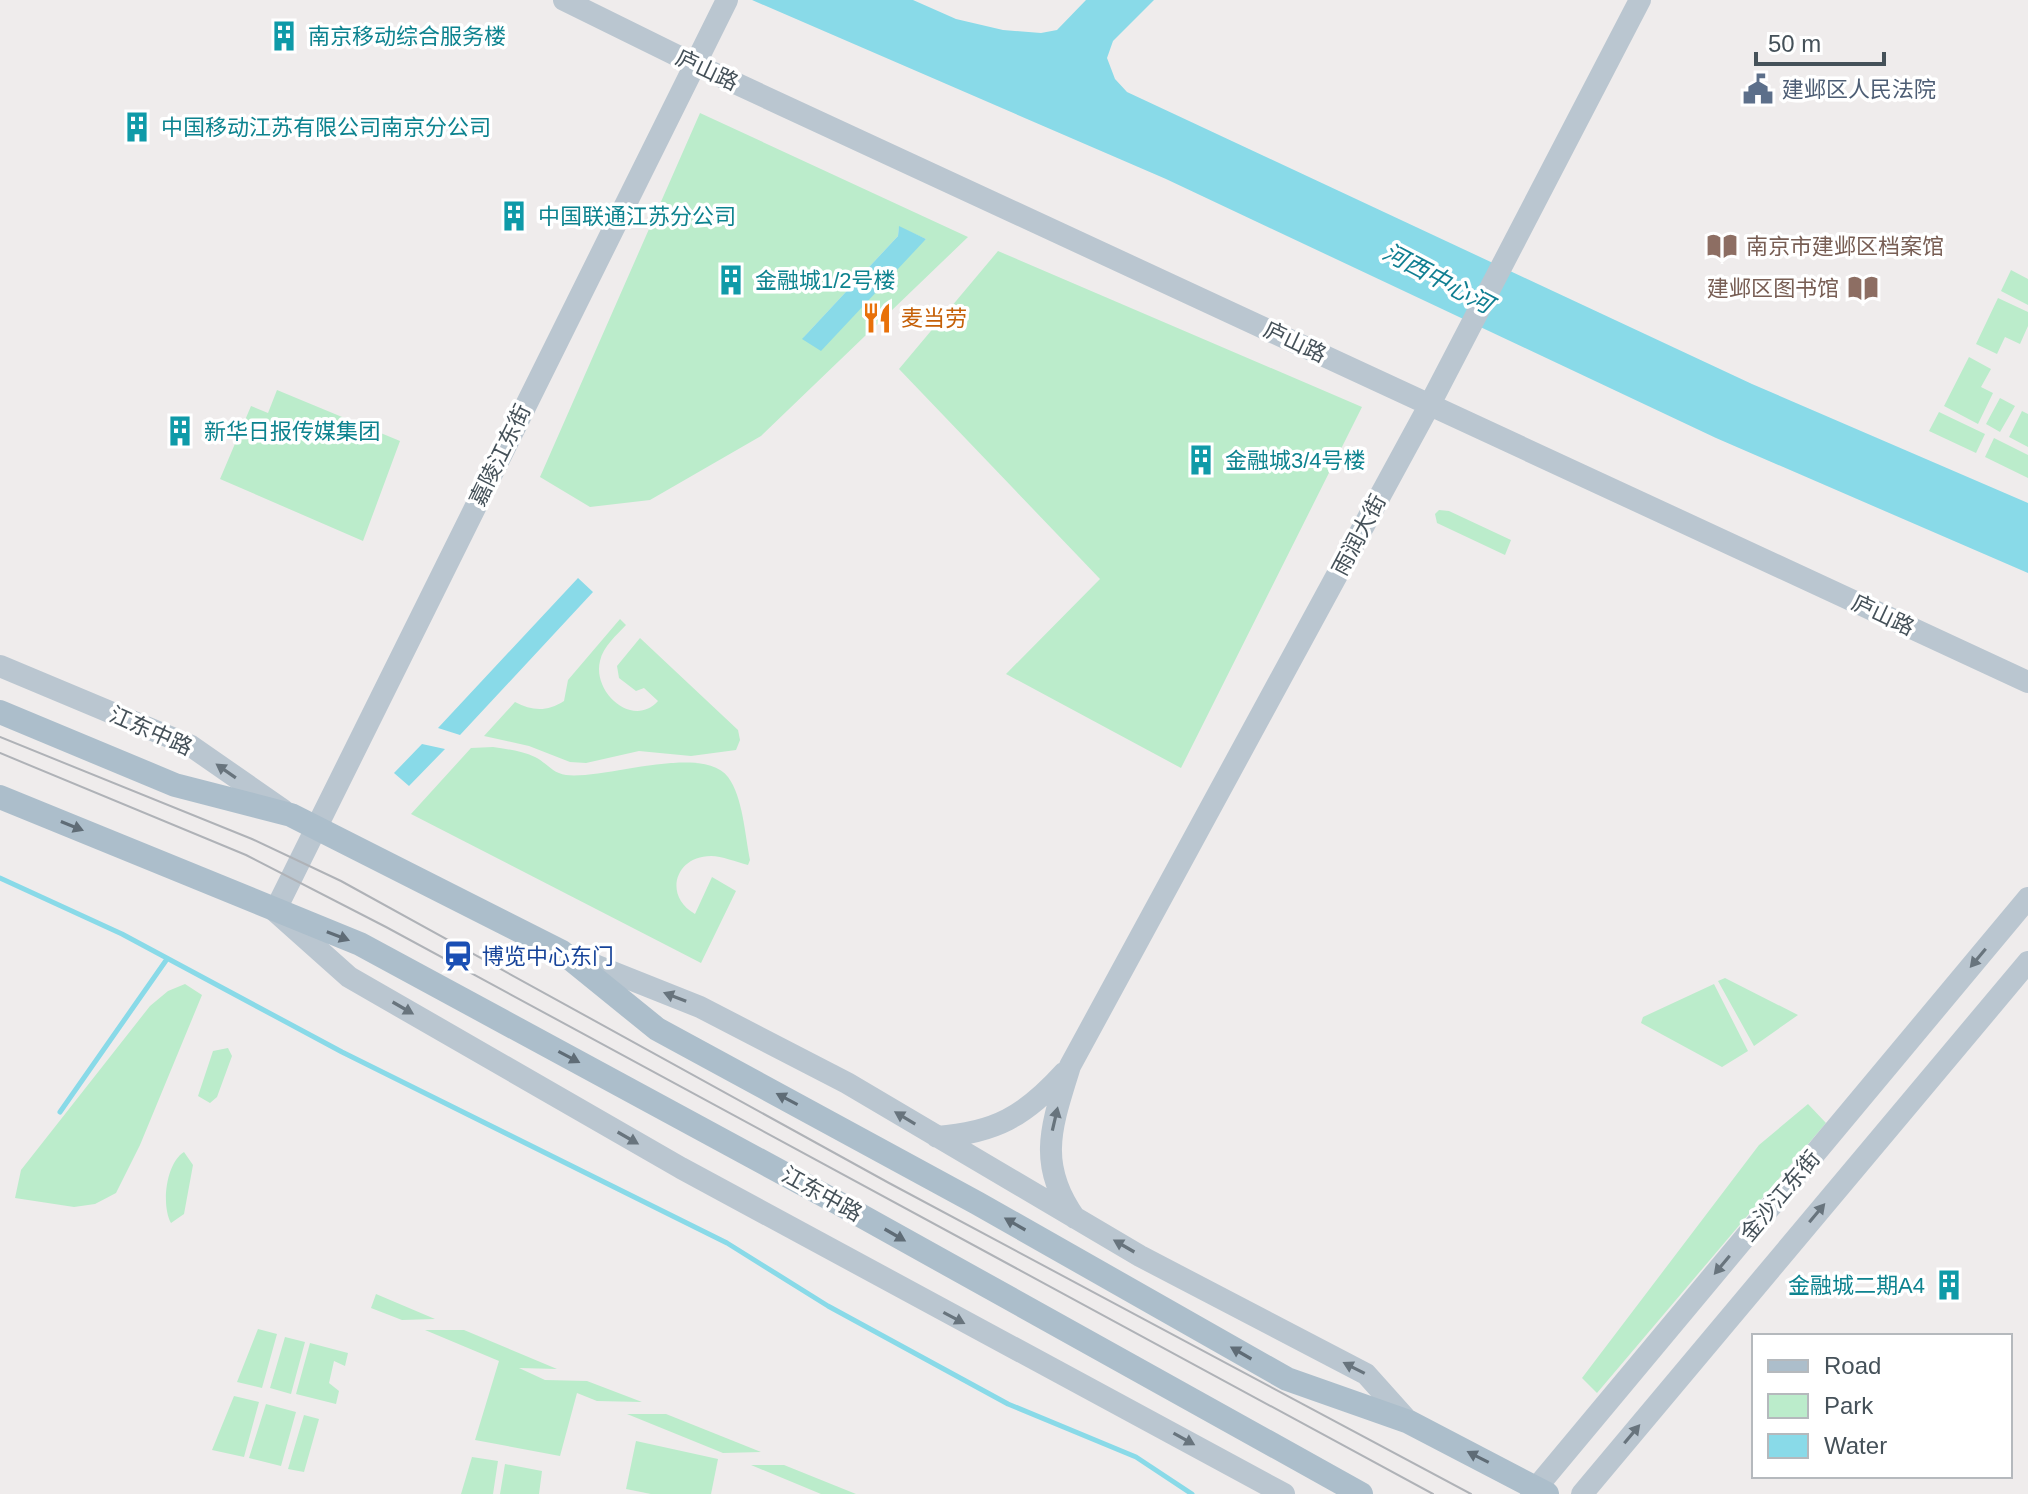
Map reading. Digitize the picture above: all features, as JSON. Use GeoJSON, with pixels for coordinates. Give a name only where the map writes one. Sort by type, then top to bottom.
{"type":"FeatureCollection","features":[{"type":"Feature","properties":{"kind":"main road","name":"江东中路"},"geometry":{"type":"LineString","coordinates":[[0,712],[175,785],[291,815],[562,952],[657,1029],[977,1203],[1287,1379],[1409,1422],[1538,1492]]}},
{"type":"Feature","properties":{"kind":"main road","name":"江东中路"},"geometry":{"type":"LineString","coordinates":[[0,797],[360,944],[840,1204],[1361,1494]]}},
{"type":"Feature","properties":{"kind":"street","name":"庐山路"},"geometry":{"type":"LineString","coordinates":[[564,0],[694,64],[2028,682]]}},
{"type":"Feature","properties":{"kind":"street","name":"嘉陵江东街"},"geometry":{"type":"LineString","coordinates":[[275,911],[727,0]]}},
{"type":"Feature","properties":{"kind":"street","name":"雨润大街"},"geometry":{"type":"LineString","coordinates":[[1070,1066],[1430,404],[1504,256],[1640,0]]}},
{"type":"Feature","properties":{"kind":"street","name":"江东中路"},"geometry":{"type":"LineString","coordinates":[[0,666],[191,746],[291,815]]}},
{"type":"Feature","properties":{"kind":"street","name":"金沙江东街"},"geometry":{"type":"LineString","coordinates":[[1538,1492],[2028,898]]}},
{"type":"Feature","properties":{"kind":"street","name":"江东中路"},"geometry":{"type":"LineString","coordinates":[[275,911],[363,985],[681,1168],[1284,1494]]}},
{"type":"Feature","properties":{"kind":"street","name":"江东中路"},"geometry":{"type":"LineString","coordinates":[[562,952],[700,1007],[847,1083],[1205,1291],[1366,1374],[1409,1422]]}},
{"type":"Feature","properties":{"kind":"street","name":"金沙江东街"},"geometry":{"type":"LineString","coordinates":[[1582,1494],[2028,962]]}},
{"type":"Feature","properties":{"kind":"street"},"geometry":{"type":"LineString","coordinates":[[937,1137],[969,1135],[999,1126],[1042,1096],[1070,1066]]}},
{"type":"Feature","properties":{"kind":"street"},"geometry":{"type":"LineString","coordinates":[[1070,1066],[1053,1119],[1049,1148],[1058,1195],[1075,1218]]}},
{"type":"Feature","properties":{"kind":"green space"},"geometry":{"type":"Polygon","coordinates":[[[700,113],[968,237],[761,436],[650,500],[590,507],[540,477],[700,113]],[[899,227],[898,236],[803,338],[926,239],[899,227]]]}},
{"type":"Feature","properties":{"kind":"green space"},"geometry":{"type":"Polygon","coordinates":[[[998,251],[1362,407],[1181,768],[1006,674],[1100,579],[899,369],[998,251]]]}},
{"type":"Feature","properties":{"kind":"green space"},"geometry":{"type":"Polygon","coordinates":[[[2011,270],[2028,279],[2028,305],[2001,291],[2011,270]]]}},
{"type":"Feature","properties":{"kind":"green space"},"geometry":{"type":"Polygon","coordinates":[[[1998,298],[2028,312],[2028,326],[2020,344],[2005,337],[1997,354],[1976,344],[1998,298]]]}},
{"type":"Feature","properties":{"kind":"green space"},"geometry":{"type":"Polygon","coordinates":[[[1969,357],[1991,369],[1981,387],[1993,393],[1978,424],[1944,406],[1969,357]]]}},
{"type":"Feature","properties":{"kind":"green space"},"geometry":{"type":"Polygon","coordinates":[[[277,390],[400,441],[363,541],[220,479],[251,406],[268,413],[277,390]]]}},
{"type":"Feature","properties":{"kind":"green space"},"geometry":{"type":"Polygon","coordinates":[[[2000,398],[2015,406],[2000,432],[1986,424],[2000,398]]]}},
{"type":"Feature","properties":{"kind":"green space"},"geometry":{"type":"Polygon","coordinates":[[[2022,411],[2028,414],[2028,447],[2009,437],[2022,411]]]}},
{"type":"Feature","properties":{"kind":"green space"},"geometry":{"type":"Polygon","coordinates":[[[1939,412],[1985,434],[1976,453],[1929,431],[1939,412]]]}},
{"type":"Feature","properties":{"kind":"green space"},"geometry":{"type":"Polygon","coordinates":[[[1994,438],[2028,455],[2028,478],[1985,457],[1994,438]]]}},
{"type":"Feature","properties":{"kind":"green space"},"geometry":{"type":"Polygon","coordinates":[[[1439,510],[1449,511],[1511,540],[1505,555],[1437,523],[1435,514],[1439,510]]]}},
{"type":"Feature","properties":{"kind":"green space"},"geometry":{"type":"Polygon","coordinates":[[[620,619],[626,625],[607,646],[600,661],[599,673],[608,695],[627,709],[637,711],[648,709],[658,701],[644,688],[636,691],[619,678],[617,666],[640,638],[738,730],[740,740],[736,750],[691,756],[639,751],[586,763],[570,762],[529,746],[484,736],[515,702],[540,709],[564,701],[568,680],[620,619]]]}},
{"type":"Feature","properties":{"kind":"green space"},"geometry":{"type":"Polygon","coordinates":[[[493,747],[530,755],[566,775],[697,763],[715,767],[728,777],[740,806],[750,860],[748,865],[715,856],[699,858],[689,863],[678,878],[679,897],[695,914],[712,877],[736,891],[701,963],[411,814],[471,748],[493,747]]]}},
{"type":"Feature","properties":{"kind":"green space"},"geometry":{"type":"Polygon","coordinates":[[[1725,978],[1798,1015],[1754,1046],[1718,981],[1725,978]]]}},
{"type":"Feature","properties":{"kind":"green space"},"geometry":{"type":"Polygon","coordinates":[[[185,984],[202,995],[140,1145],[116,1193],[95,1204],[74,1207],[15,1198],[21,1170],[150,1006],[168,991],[185,984]]]}},
{"type":"Feature","properties":{"kind":"green space"},"geometry":{"type":"Polygon","coordinates":[[[1714,984],[1748,1051],[1722,1067],[1641,1023],[1643,1017],[1714,984]]]}},
{"type":"Feature","properties":{"kind":"green space"},"geometry":{"type":"Polygon","coordinates":[[[228,1048],[232,1056],[217,1097],[210,1103],[198,1096],[213,1051],[228,1048]]]}},
{"type":"Feature","properties":{"kind":"green space"},"geometry":{"type":"Polygon","coordinates":[[[1808,1104],[1826,1123],[1597,1393],[1582,1378],[1759,1145],[1808,1104]]]}},
{"type":"Feature","properties":{"kind":"green space"},"geometry":{"type":"Polygon","coordinates":[[[184,1152],[193,1165],[184,1214],[171,1223],[166,1206],[167,1185],[173,1165],[184,1152]]]}},
{"type":"Feature","properties":{"kind":"green space"},"geometry":{"type":"Polygon","coordinates":[[[376,1294],[435,1319],[402,1320],[371,1308],[376,1294]]]}},
{"type":"Feature","properties":{"kind":"green space"},"geometry":{"type":"Polygon","coordinates":[[[258,1329],[277,1334],[262,1388],[237,1382],[258,1329]]]}},
{"type":"Feature","properties":{"kind":"green space"},"geometry":{"type":"Polygon","coordinates":[[[425,1330],[464,1330],[557,1369],[519,1368],[545,1380],[587,1381],[642,1402],[597,1401],[577,1393],[560,1456],[475,1440],[499,1361],[425,1330]]]}},
{"type":"Feature","properties":{"kind":"green space"},"geometry":{"type":"Polygon","coordinates":[[[285,1337],[305,1342],[291,1394],[270,1388],[285,1337]]]}},
{"type":"Feature","properties":{"kind":"green space"},"geometry":{"type":"Polygon","coordinates":[[[310,1343],[348,1353],[345,1366],[334,1361],[329,1383],[339,1391],[336,1404],[296,1394],[310,1343]]]}},
{"type":"Feature","properties":{"kind":"green space"},"geometry":{"type":"Polygon","coordinates":[[[234,1396],[259,1402],[244,1457],[212,1450],[234,1396]]]}},
{"type":"Feature","properties":{"kind":"green space"},"geometry":{"type":"Polygon","coordinates":[[[266,1404],[296,1412],[281,1466],[249,1458],[266,1404]]]}},
{"type":"Feature","properties":{"kind":"green space"},"geometry":{"type":"Polygon","coordinates":[[[627,1414],[666,1414],[761,1452],[723,1453],[627,1414]]]}},
{"type":"Feature","properties":{"kind":"green space"},"geometry":{"type":"Polygon","coordinates":[[[304,1415],[319,1419],[304,1472],[288,1469],[304,1415]]]}},
{"type":"Feature","properties":{"kind":"green space"},"geometry":{"type":"Polygon","coordinates":[[[636,1441],[718,1459],[711,1494],[651,1494],[626,1489],[636,1441]]]}},
{"type":"Feature","properties":{"kind":"green space"},"geometry":{"type":"Polygon","coordinates":[[[472,1457],[498,1461],[493,1494],[461,1494],[472,1457]]]}},
{"type":"Feature","properties":{"kind":"green space"},"geometry":{"type":"Polygon","coordinates":[[[505,1464],[542,1471],[539,1494],[500,1494],[505,1464]]]}},
{"type":"Feature","properties":{"kind":"green space"},"geometry":{"type":"Polygon","coordinates":[[[751,1465],[784,1465],[856,1494],[821,1494],[751,1465]]]}},
{"type":"Feature","properties":{"kind":"water","name":"河西中心河"},"geometry":{"type":"Polygon","coordinates":[[[752,0],[913,0],[956,19],[1003,30],[1041,33],[1057,30],[1086,0],[1154,0],[1113,41],[1107,58],[1115,79],[1127,92],[1752,384],[2028,503],[2028,573],[1716,438],[1166,179],[752,0]]]}},
{"type":"Feature","properties":{"kind":"water"},"geometry":{"type":"Polygon","coordinates":[[[899,226],[926,239],[821,351],[802,339],[898,236],[899,226]]]}},
{"type":"Feature","properties":{"kind":"water"},"geometry":{"type":"Polygon","coordinates":[[[578,578],[593,592],[460,735],[438,728],[578,578]]]}},
{"type":"Feature","properties":{"kind":"water"},"geometry":{"type":"Polygon","coordinates":[[[422,744],[445,749],[409,786],[394,773],[422,744]]]}},
{"type":"Feature","properties":{"kind":"waterway"},"geometry":{"type":"LineString","coordinates":[[0,878],[122,934],[342,1052],[727,1243],[828,1306],[1008,1404],[1136,1457],[1192,1494]]}},
{"type":"Feature","properties":{"kind":"waterway"},"geometry":{"type":"LineString","coordinates":[[60,1112],[167,959]]}},
{"type":"Feature","properties":{"kind":"tram line"},"geometry":{"type":"LineString","coordinates":[[0,737],[252,839],[341,881],[889,1183],[1471,1494]]}},
{"type":"Feature","properties":{"kind":"tram line"},"geometry":{"type":"LineString","coordinates":[[0,753],[246,855],[386,927],[1433,1494]]}},
{"type":"Feature","properties":{"kind":"place","name":"南京移动综合服务楼"},"geometry":{"type":"Point","coordinates":[284,36]}},
{"type":"Feature","properties":{"kind":"place","name":"建邺区人民法院"},"geometry":{"type":"Point","coordinates":[1758,89]}},
{"type":"Feature","properties":{"kind":"place","name":"中国移动江苏有限公司南京分公司"},"geometry":{"type":"Point","coordinates":[137,127]}},
{"type":"Feature","properties":{"kind":"place","name":"中国联通江苏分公司"},"geometry":{"type":"Point","coordinates":[514,216]}},
{"type":"Feature","properties":{"kind":"place","name":"南京市建邺区档案馆"},"geometry":{"type":"Point","coordinates":[1722,246]}},
{"type":"Feature","properties":{"kind":"place","name":"金融城1/2号楼"},"geometry":{"type":"Point","coordinates":[731,280]}},
{"type":"Feature","properties":{"kind":"place","name":"建邺区图书馆"},"geometry":{"type":"Point","coordinates":[1863,288]}},
{"type":"Feature","properties":{"kind":"place","name":"麦当劳"},"geometry":{"type":"Point","coordinates":[877,318]}},
{"type":"Feature","properties":{"kind":"place","name":"新华日报传媒集团"},"geometry":{"type":"Point","coordinates":[180,431]}},
{"type":"Feature","properties":{"kind":"place","name":"金融城3/4号楼"},"geometry":{"type":"Point","coordinates":[1201,460]}},
{"type":"Feature","properties":{"kind":"place","name":"博览中心东门"},"geometry":{"type":"Point","coordinates":[458,956]}},
{"type":"Feature","properties":{"kind":"place","name":"金融城二期A4"},"geometry":{"type":"Point","coordinates":[1949,1285]}}]}
